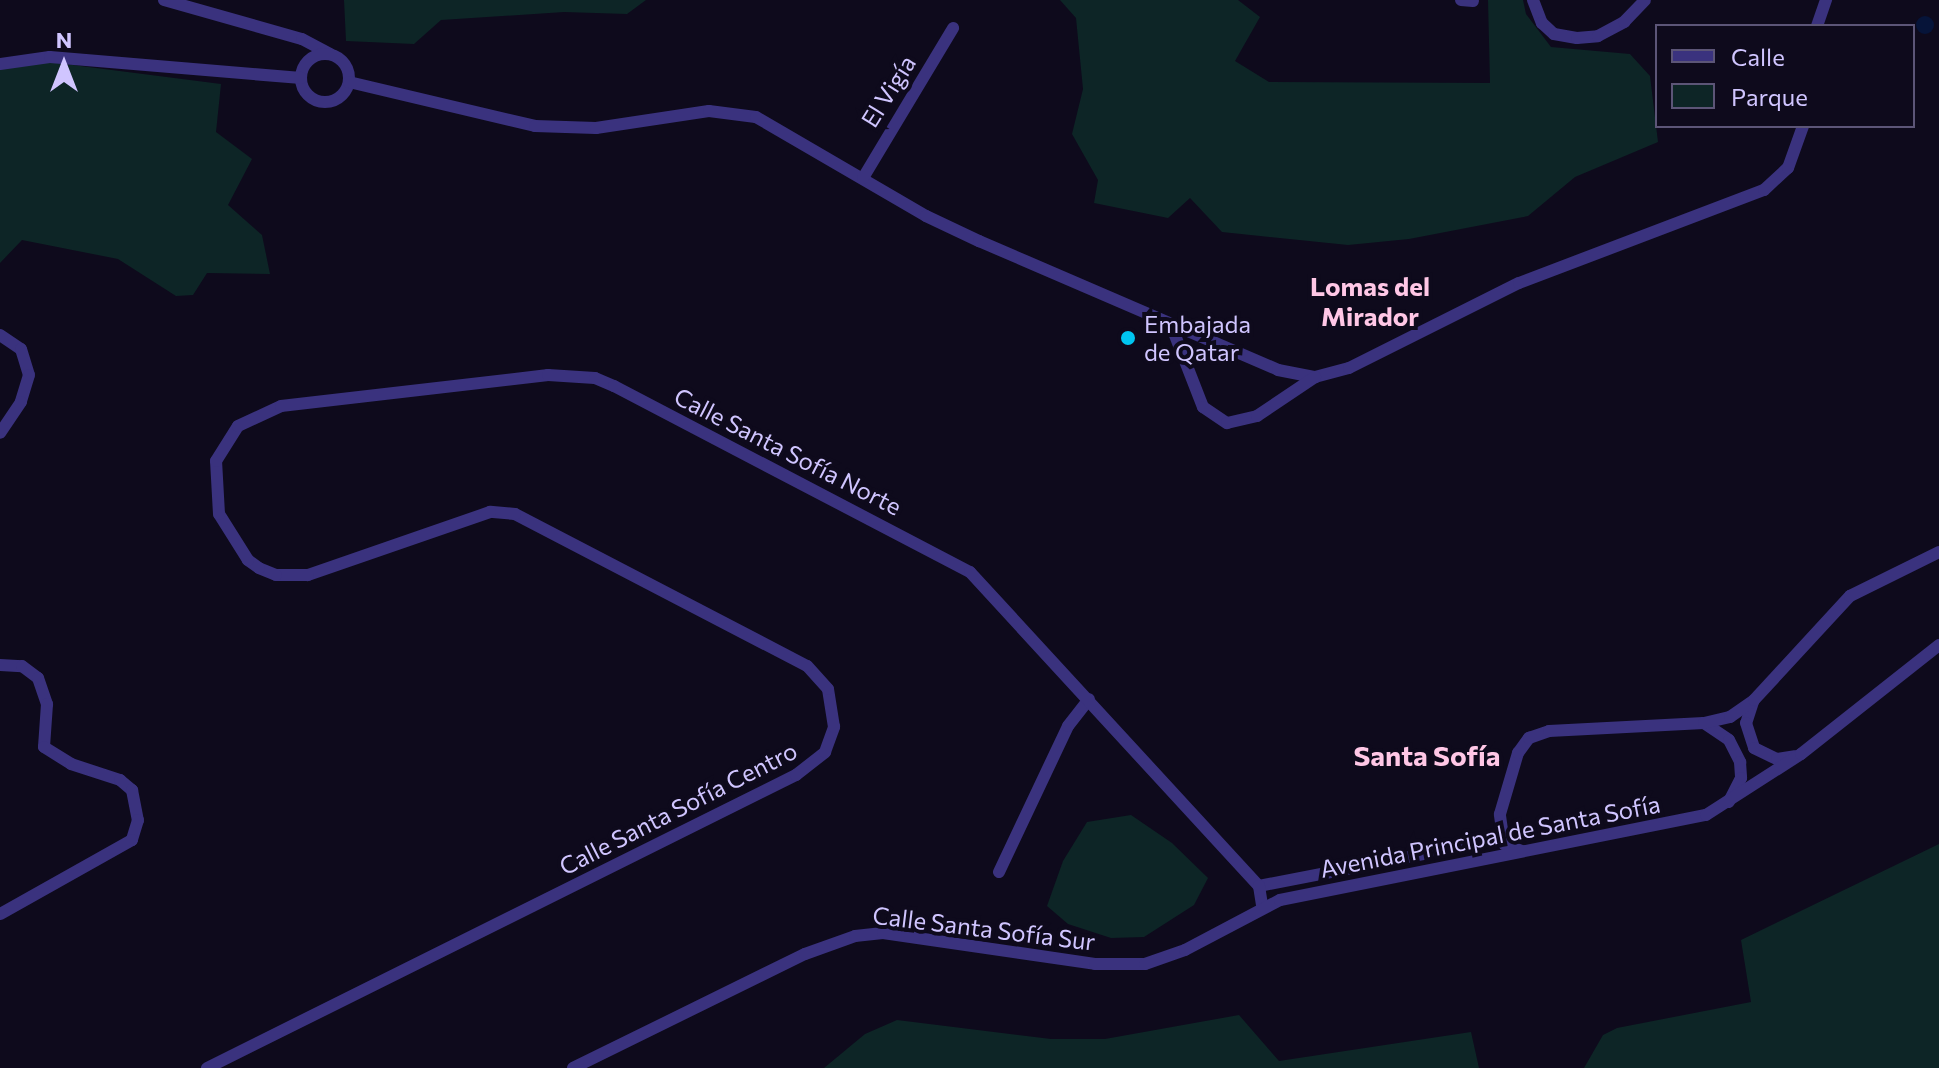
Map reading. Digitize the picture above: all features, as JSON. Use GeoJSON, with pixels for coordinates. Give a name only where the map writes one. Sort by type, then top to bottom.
{"type":"FeatureCollection","features":[{"type":"Feature","properties":{"kind":"street"},"geometry":{"type":"LineString","coordinates":[[164,0],[302,39],[343,62],[349,82]]}},
{"type":"Feature","properties":{"kind":"street"},"geometry":{"type":"LineString","coordinates":[[1461,0],[1473,1]]}},
{"type":"Feature","properties":{"kind":"street"},"geometry":{"type":"LineString","coordinates":[[1533,0],[1548,29],[1577,38],[1598,36],[1624,22],[1645,0]]}},
{"type":"Feature","properties":{"kind":"street"},"geometry":{"type":"LineString","coordinates":[[1818,24],[1826,0]]}},
{"type":"Feature","properties":{"kind":"street","name":"El Vigía"},"geometry":{"type":"LineString","coordinates":[[863,178],[953,28]]}},
{"type":"Feature","properties":{"kind":"street"},"geometry":{"type":"LineString","coordinates":[[330,54],[310,59],[301,78],[306,93],[319,102],[335,100],[349,82]]}},
{"type":"Feature","properties":{"kind":"street"},"geometry":{"type":"LineString","coordinates":[[0,64],[50,57],[301,78]]}},
{"type":"Feature","properties":{"kind":"street"},"geometry":{"type":"LineString","coordinates":[[349,82],[556,128],[606,127],[709,111],[741,112],[768,121],[926,216],[1278,370],[1315,377]]}},
{"type":"Feature","properties":{"kind":"street"},"geometry":{"type":"LineString","coordinates":[[1171,325],[1203,407],[1227,423],[1257,416],[1315,377],[1349,368],[1519,283],[1764,190],[1788,168],[1802,128]]}},
{"type":"Feature","properties":{"kind":"street"},"geometry":{"type":"LineString","coordinates":[[0,335],[21,349],[29,375],[21,402],[0,433]]}},
{"type":"Feature","properties":{"kind":"street","name":"Calle Santa Sofía Norte"},"geometry":{"type":"LineString","coordinates":[[219,514],[216,461],[230,436],[251,416],[327,400],[548,375],[595,378],[970,572],[1259,886]]}},
{"type":"Feature","properties":{"kind":"street","name":"Calle Santa Sofía Centro"},"geometry":{"type":"LineString","coordinates":[[207,1068],[796,775],[825,752],[835,713],[828,689],[807,666],[515,514],[490,512],[294,576],[276,575],[248,560],[219,514]]}},
{"type":"Feature","properties":{"kind":"street","name":"Avenida Principal de Santa Sofía"},"geometry":{"type":"LineString","coordinates":[[1259,886],[1485,842],[1499,834],[1508,785],[1529,738],[1566,729],[1704,723],[1730,717],[1754,700],[1850,596],[1939,552]]}},
{"type":"Feature","properties":{"kind":"street","name":"Avenida Principal de Santa Sofía"},"geometry":{"type":"LineString","coordinates":[[1262,906],[1530,852],[1725,808],[1801,754],[1939,645]]}},
{"type":"Feature","properties":{"kind":"street"},"geometry":{"type":"LineString","coordinates":[[0,665],[22,666],[38,678],[47,704],[44,747],[71,764],[120,780],[132,790],[138,820],[132,840],[0,914]]}},
{"type":"Feature","properties":{"kind":"street"},"geometry":{"type":"LineString","coordinates":[[999,872],[1068,726],[1089,699]]}},
{"type":"Feature","properties":{"kind":"street"},"geometry":{"type":"LineString","coordinates":[[1754,700],[1746,716],[1754,748],[1777,759],[1801,754]]}},
{"type":"Feature","properties":{"kind":"street"},"geometry":{"type":"LineString","coordinates":[[1704,723],[1729,740],[1740,762],[1741,778],[1725,808]]}},
{"type":"Feature","properties":{"kind":"street"},"geometry":{"type":"LineString","coordinates":[[1499,834],[1507,848],[1530,852]]}},
{"type":"Feature","properties":{"kind":"street"},"geometry":{"type":"LineString","coordinates":[[1259,886],[1262,906]]}},
{"type":"Feature","properties":{"kind":"street","name":"Calle Santa Sofía Sur"},"geometry":{"type":"LineString","coordinates":[[573,1068],[842,939],[883,933],[1125,965],[1185,950],[1262,906]]}},
{"type":"Feature","properties":{"kind":"green space"},"geometry":{"type":"Polygon","coordinates":[[[344,0],[646,0],[627,14],[564,12],[441,20],[414,44],[346,41],[344,0]]]}},
{"type":"Feature","properties":{"kind":"green space"},"geometry":{"type":"Polygon","coordinates":[[[1060,0],[1238,0],[1260,17],[1235,61],[1269,82],[1490,83],[1488,0],[1523,0],[1526,14],[1551,47],[1630,54],[1650,76],[1658,142],[1575,177],[1528,216],[1409,239],[1348,245],[1222,232],[1190,198],[1168,218],[1094,203],[1098,180],[1072,134],[1083,89],[1076,18],[1060,0]]]}},
{"type":"Feature","properties":{"kind":"green space"},"geometry":{"type":"Polygon","coordinates":[[[18,58],[221,84],[216,132],[252,159],[228,205],[262,235],[270,274],[207,273],[193,295],[176,296],[118,259],[22,240],[0,263],[0,66],[18,58]]]}},
{"type":"Feature","properties":{"kind":"green space"},"geometry":{"type":"Polygon","coordinates":[[[1131,815],[1172,843],[1208,878],[1194,905],[1144,937],[1111,938],[1068,924],[1047,906],[1063,861],[1087,822],[1131,815]]]}},
{"type":"Feature","properties":{"kind":"green space"},"geometry":{"type":"Polygon","coordinates":[[[1939,844],[1939,1068],[1584,1068],[1603,1035],[1617,1028],[1751,1002],[1741,940],[1939,844]]]}},
{"type":"Feature","properties":{"kind":"green space"},"geometry":{"type":"Polygon","coordinates":[[[1239,1015],[1279,1061],[1471,1032],[1479,1068],[824,1068],[865,1034],[897,1020],[1051,1039],[1105,1039],[1239,1015]]]}},
{"type":"Feature","properties":{"kind":"water"},"geometry":{"type":"Polygon","coordinates":[[[1925,16],[1934,25],[1925,34],[1916,25],[1925,16]]]}},
{"type":"Feature","properties":{"kind":"place","name":"Embajada de Qatar"},"geometry":{"type":"Point","coordinates":[1128,338]}},
{"type":"Feature","properties":{"kind":"district","name":"Lomas del Mirador"},"geometry":{"type":"Point","coordinates":[1370,301]}},
{"type":"Feature","properties":{"kind":"district","name":"Santa Sofía"},"geometry":{"type":"Point","coordinates":[1427,755]}}]}
